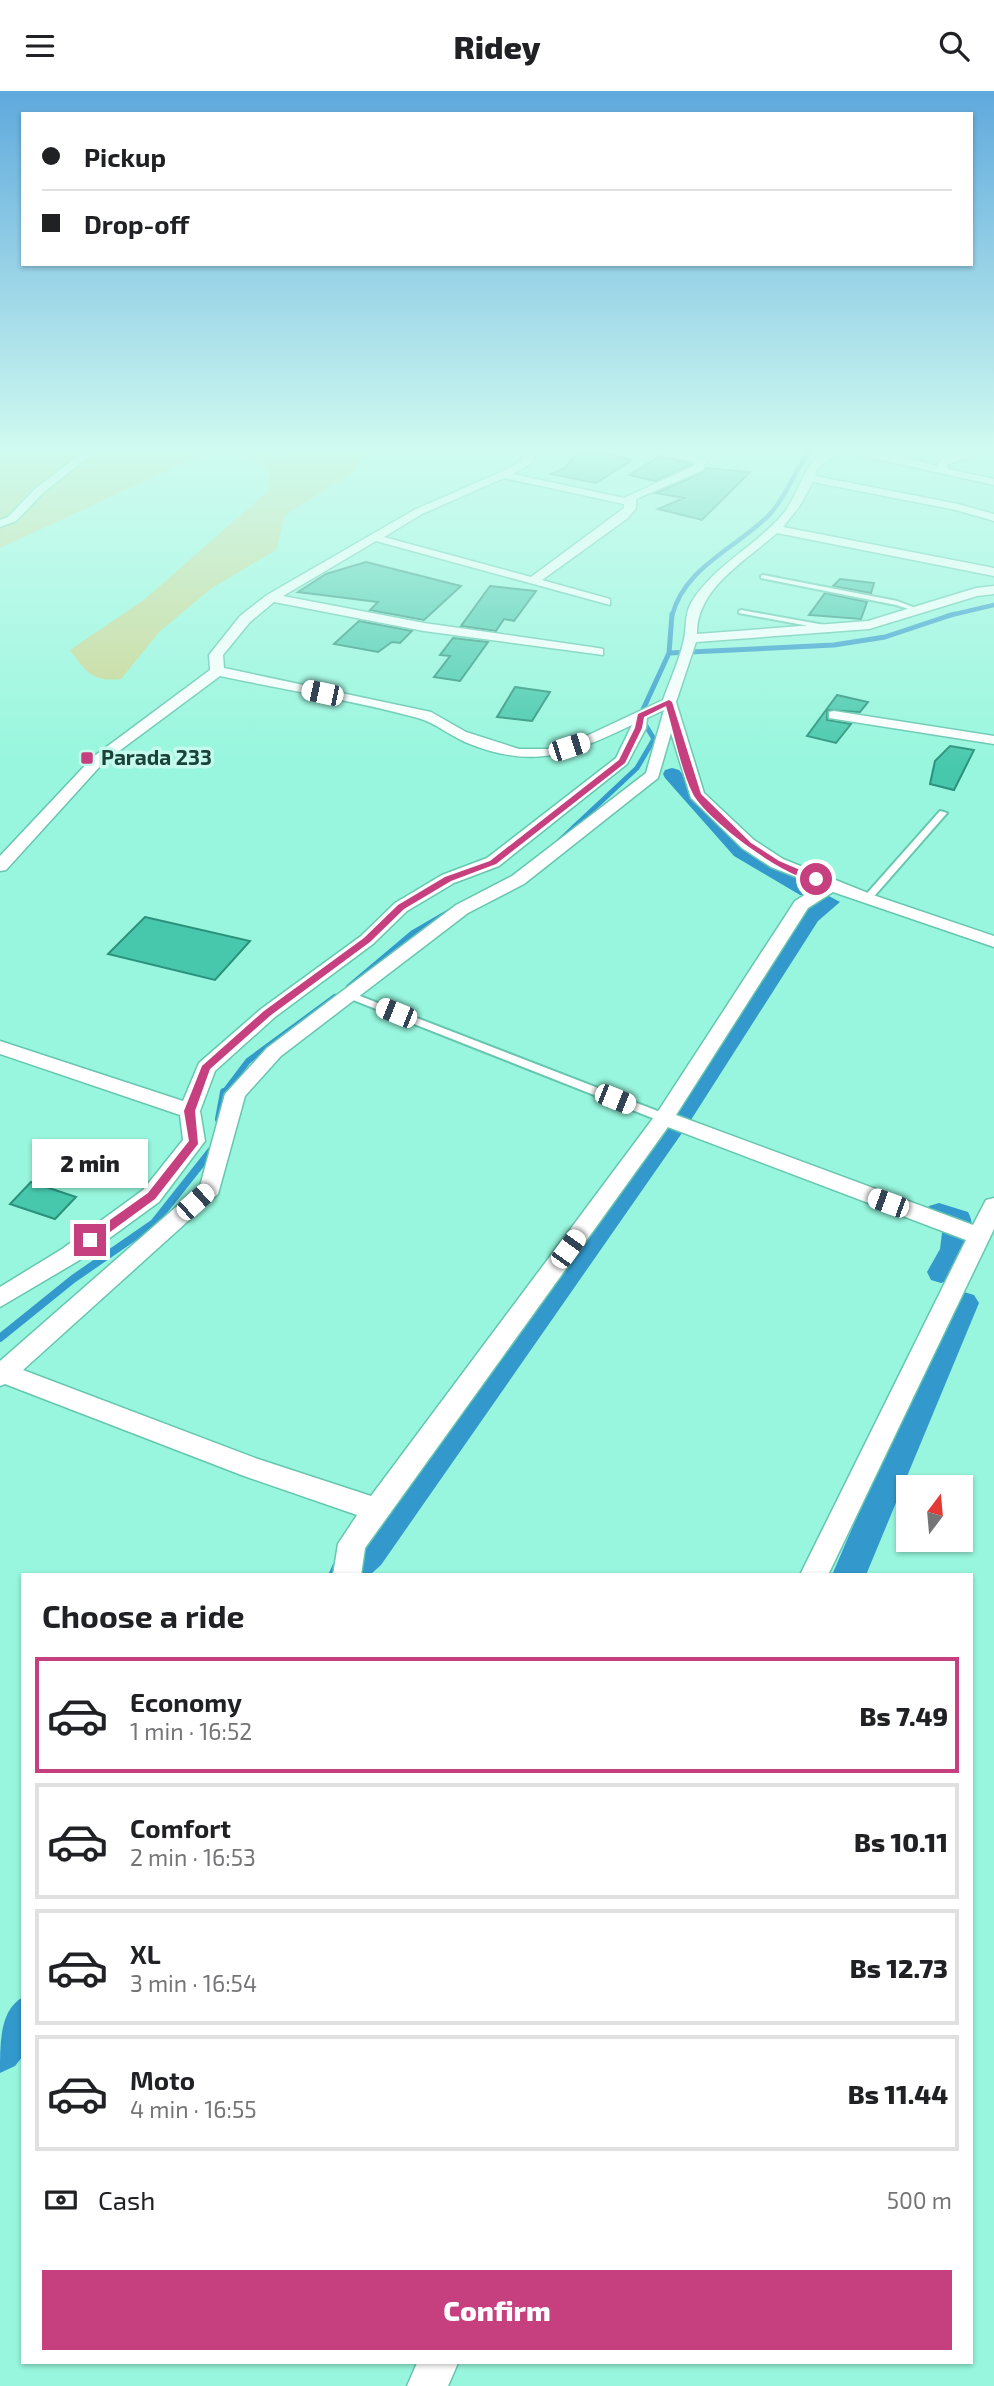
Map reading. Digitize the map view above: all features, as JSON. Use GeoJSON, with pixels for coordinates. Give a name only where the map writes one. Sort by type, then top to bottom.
{"type":"FeatureCollection","features":[{"type":"Feature","properties":{"kind":"street"},"geometry":{"type":"LineString","coordinates":[[217,671],[216,655],[245,619],[271,598],[344,554]]}},
{"type":"Feature","properties":{"kind":"street"},"geometry":{"type":"LineString","coordinates":[[433,554],[606,602]]}},
{"type":"Feature","properties":{"kind":"street"},"geometry":{"type":"LineString","coordinates":[[532,582],[571,554]]}},
{"type":"Feature","properties":{"kind":"street"},"geometry":{"type":"LineString","coordinates":[[377,1510],[253,1468],[1,1374],[210,1189],[235,1094],[274,1052],[462,909],[518,880],[653,775],[692,622],[702,597],[724,570],[744,554]]}},
{"type":"Feature","properties":{"kind":"street"},"geometry":{"type":"LineString","coordinates":[[903,554],[994,572]]}},
{"type":"Feature","properties":{"kind":"street"},"geometry":{"type":"LineString","coordinates":[[686,648],[869,625],[976,592],[994,590]]}},
{"type":"Feature","properties":{"kind":"street"},"geometry":{"type":"LineString","coordinates":[[271,598],[424,627],[598,652]]}},
{"type":"Feature","properties":{"kind":"street"},"geometry":{"type":"LineString","coordinates":[[0,866],[98,760],[217,671],[426,715],[461,735],[495,749],[519,754],[552,753],[587,741],[640,716],[671,708]]}},
{"type":"Feature","properties":{"kind":"street"},"geometry":{"type":"LineString","coordinates":[[671,708],[697,795],[748,845],[776,863],[867,899],[994,943]]}},
{"type":"Feature","properties":{"kind":"street"},"geometry":{"type":"LineString","coordinates":[[834,715],[994,740]]}},
{"type":"Feature","properties":{"kind":"street"},"geometry":{"type":"LineString","coordinates":[[0,1298],[70,1255],[152,1196],[194,1141],[190,1111],[206,1068],[268,1013],[367,940],[401,907],[448,879],[493,862],[622,761],[639,728],[640,716]]}},
{"type":"Feature","properties":{"kind":"street"},"geometry":{"type":"LineString","coordinates":[[347,1573],[352,1544],[664,1118],[801,905],[832,885]]}},
{"type":"Feature","properties":{"kind":"street"},"geometry":{"type":"LineString","coordinates":[[0,1047],[190,1111]]}},
{"type":"Feature","properties":{"kind":"street"},"geometry":{"type":"LineString","coordinates":[[664,1118],[796,1170],[979,1236]]}},
{"type":"Feature","properties":{"kind":"street"},"geometry":{"type":"LineString","coordinates":[[815,1573],[994,1206]]}},
{"type":"Feature","properties":{"kind":"street"},"geometry":{"type":"LineString","coordinates":[[426,2386],[437,2364]]}},
{"type":"Feature","properties":{"kind":"lane"},"geometry":{"type":"LineString","coordinates":[[763,577],[897,603],[918,610]]}},
{"type":"Feature","properties":{"kind":"lane"},"geometry":{"type":"LineString","coordinates":[[741,612],[841,629]]}},
{"type":"Feature","properties":{"kind":"lane"},"geometry":{"type":"LineString","coordinates":[[867,899],[894,864],[912,851],[943,813]]}},
{"type":"Feature","properties":{"kind":"lane"},"geometry":{"type":"LineString","coordinates":[[348,994],[664,1118]]}},
{"type":"Feature","properties":{"kind":"green space"},"geometry":{"type":"Polygon","coordinates":[[[196,554],[269,554],[212,588],[160,631],[121,679],[103,679],[91,674],[70,650],[145,599],[196,554]]]}},
{"type":"Feature","properties":{"kind":"building"},"geometry":{"type":"Polygon","coordinates":[[[366,562],[461,586],[424,620],[370,610],[378,602],[298,592],[326,574],[366,562]]]}},
{"type":"Feature","properties":{"kind":"building"},"geometry":{"type":"Polygon","coordinates":[[[840,579],[874,583],[871,593],[833,586],[840,579]]]}},
{"type":"Feature","properties":{"kind":"building"},"geometry":{"type":"Polygon","coordinates":[[[490,586],[536,591],[514,621],[504,619],[496,631],[461,626],[490,586]]]}},
{"type":"Feature","properties":{"kind":"building"},"geometry":{"type":"Polygon","coordinates":[[[825,593],[867,602],[861,619],[809,615],[825,593]]]}},
{"type":"Feature","properties":{"kind":"building"},"geometry":{"type":"Polygon","coordinates":[[[359,621],[412,631],[400,643],[392,642],[378,652],[334,644],[359,621]]]}},
{"type":"Feature","properties":{"kind":"building"},"geometry":{"type":"Polygon","coordinates":[[[453,638],[488,642],[460,681],[434,677],[450,656],[440,655],[453,638]]]}},
{"type":"Feature","properties":{"kind":"building"},"geometry":{"type":"Polygon","coordinates":[[[515,687],[550,692],[532,721],[497,717],[515,687]]]}},
{"type":"Feature","properties":{"kind":"building"},"geometry":{"type":"Polygon","coordinates":[[[837,695],[868,702],[860,712],[827,710],[827,720],[851,724],[836,743],[807,736],[837,695]]]}},
{"type":"Feature","properties":{"kind":"building"},"geometry":{"type":"Polygon","coordinates":[[[950,746],[974,750],[954,790],[930,784],[935,761],[950,746]]]}},
{"type":"Feature","properties":{"kind":"building"},"geometry":{"type":"Polygon","coordinates":[[[145,917],[250,941],[215,980],[108,954],[145,917]]]}},
{"type":"Feature","properties":{"kind":"building"},"geometry":{"type":"Polygon","coordinates":[[[31,1182],[76,1197],[55,1219],[10,1204],[31,1182]]]}},
{"type":"Feature","properties":{"kind":"waterway"},"geometry":{"type":"LineString","coordinates":[[672,616],[678,599],[688,584],[720,554]]}},
{"type":"Feature","properties":{"kind":"waterway"},"geometry":{"type":"LineString","coordinates":[[950,615],[994,605]]}},
{"type":"Feature","properties":{"kind":"waterway"},"geometry":{"type":"LineString","coordinates":[[669,653],[672,614]]}},
{"type":"Feature","properties":{"kind":"waterway"},"geometry":{"type":"LineString","coordinates":[[669,653],[834,645],[885,637],[950,615]]}},
{"type":"Feature","properties":{"kind":"waterway"},"geometry":{"type":"LineString","coordinates":[[574,827],[637,768],[654,739],[640,716],[669,653]]}},
{"type":"Feature","properties":{"kind":"waterway"},"geometry":{"type":"LineString","coordinates":[[672,774],[741,852],[808,890]]}},
{"type":"Feature","properties":{"kind":"waterway"},"geometry":{"type":"LineString","coordinates":[[560,841],[576,826]]}},
{"type":"Feature","properties":{"kind":"waterway"},"geometry":{"type":"LineString","coordinates":[[347,1573],[369,1554],[680,1117],[810,917],[829,902],[825,900]]}},
{"type":"Feature","properties":{"kind":"waterway"},"geometry":{"type":"LineString","coordinates":[[349,987],[413,933],[456,908]]}},
{"type":"Feature","properties":{"kind":"waterway"},"geometry":{"type":"LineString","coordinates":[[224,1093],[248,1061],[335,997]]}},
{"type":"Feature","properties":{"kind":"waterway"},"geometry":{"type":"LineString","coordinates":[[219,1119],[224,1093]]}},
{"type":"Feature","properties":{"kind":"waterway"},"geometry":{"type":"LineString","coordinates":[[0,1338],[73,1279],[154,1223],[215,1146]]}},
{"type":"Feature","properties":{"kind":"waterway"},"geometry":{"type":"LineString","coordinates":[[939,1213],[958,1219],[954,1250],[941,1272]]}},
{"type":"Feature","properties":{"kind":"waterway"},"geometry":{"type":"LineString","coordinates":[[850,1573],[964,1303]]}},
{"type":"Feature","properties":{"kind":"waterway"},"geometry":{"type":"LineString","coordinates":[[0,2051],[21,2021]]}},
{"type":"Feature","properties":{"kind":"place","name":"Parada 233"},"geometry":{"type":"Point","coordinates":[87,758]}},
{"type":"Feature","properties":{"kind":"route"},"geometry":{"type":"LineString","coordinates":[[90,1240],[152,1196],[194,1141],[190,1111],[206,1068],[268,1013],[367,940],[401,907],[448,879],[493,862],[622,761],[639,728],[640,716],[669,702],[697,795],[748,845],[776,863],[816,879]]}}]}
